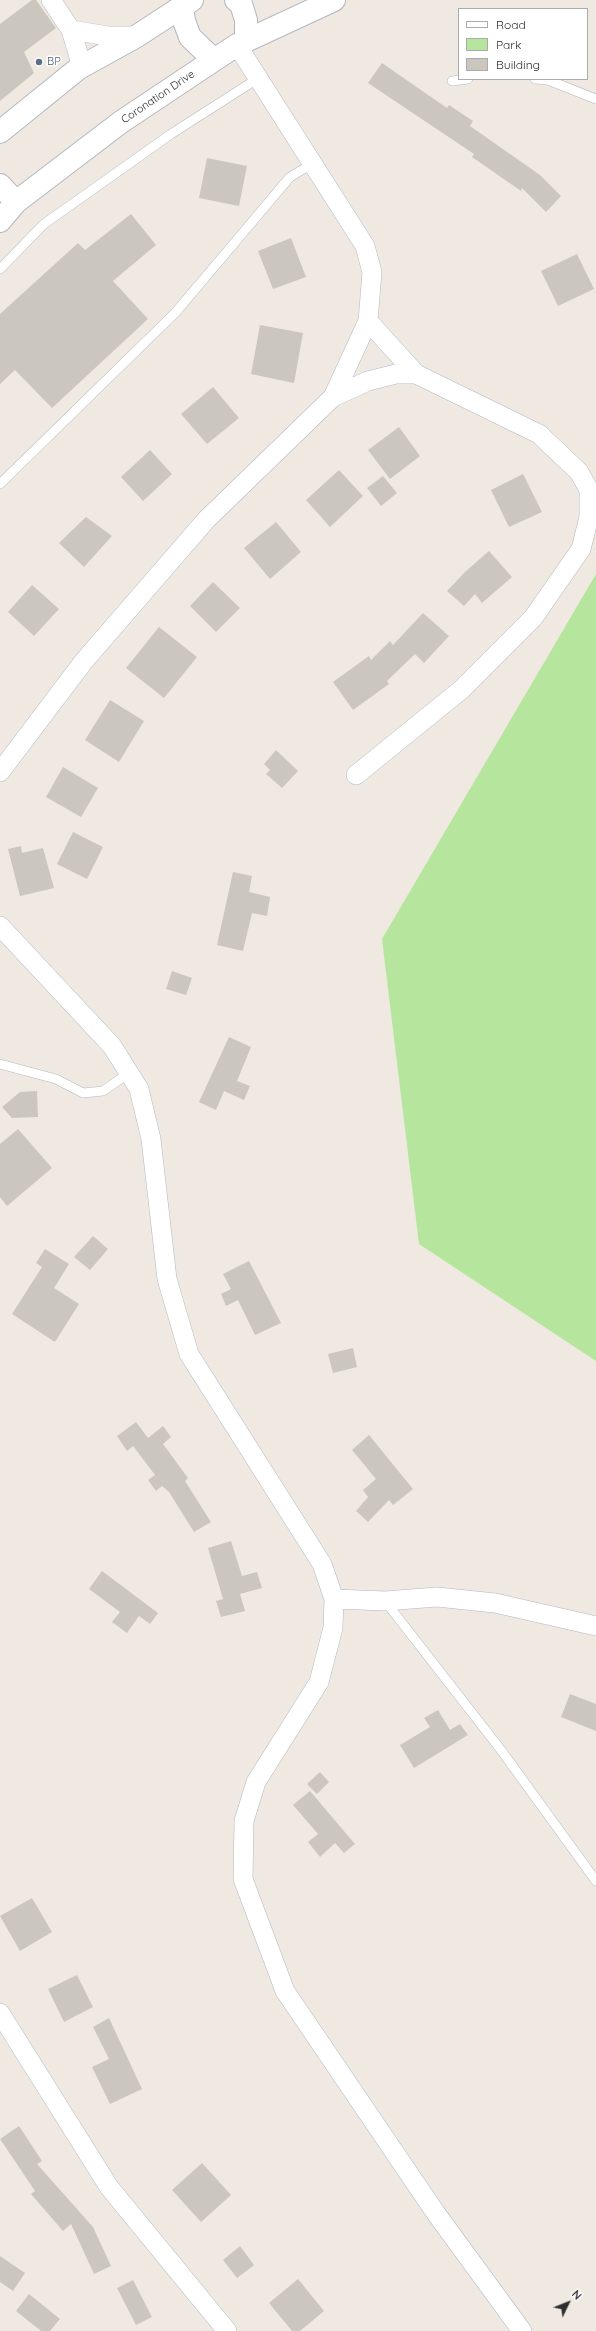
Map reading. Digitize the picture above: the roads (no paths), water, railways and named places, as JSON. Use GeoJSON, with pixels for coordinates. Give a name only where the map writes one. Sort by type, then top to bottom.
{"type":"FeatureCollection","features":[{"type":"Feature","properties":{"kind":"street"},"geometry":{"type":"LineString","coordinates":[[51,0],[71,30],[80,60],[79,68]]}},
{"type":"Feature","properties":{"kind":"street"},"geometry":{"type":"LineString","coordinates":[[236,0],[241,4],[246,20],[246,37],[240,44],[257,79],[365,246],[372,272],[368,321],[333,397]]}},
{"type":"Feature","properties":{"kind":"street","name":"Coronation Drive"},"geometry":{"type":"LineString","coordinates":[[0,221],[16,202],[120,122],[240,44],[334,0]]}},
{"type":"Feature","properties":{"kind":"street"},"geometry":{"type":"LineString","coordinates":[[0,132],[79,68],[137,36],[187,3]]}},
{"type":"Feature","properties":{"kind":"street"},"geometry":{"type":"LineString","coordinates":[[187,3],[184,21],[190,37],[214,60]]}},
{"type":"Feature","properties":{"kind":"street"},"geometry":{"type":"LineString","coordinates":[[71,30],[108,36],[137,36]]}},
{"type":"Feature","properties":{"kind":"street"},"geometry":{"type":"LineString","coordinates":[[0,185],[16,202]]}},
{"type":"Feature","properties":{"kind":"street"},"geometry":{"type":"LineString","coordinates":[[356,774],[462,689],[534,618],[581,549],[589,517],[589,490],[579,472],[539,434],[416,374],[368,321]]}},
{"type":"Feature","properties":{"kind":"street"},"geometry":{"type":"LineString","coordinates":[[0,772],[84,661],[206,520],[333,397],[368,380],[396,374],[416,374]]}},
{"type":"Feature","properties":{"kind":"street"},"geometry":{"type":"LineString","coordinates":[[0,926],[112,1046],[139,1089],[151,1139],[167,1279],[189,1354],[322,1564],[334,1599],[333,1628],[319,1682],[256,1782],[244,1821],[243,1879],[285,1991],[431,2205],[522,2331]]}},
{"type":"Feature","properties":{"kind":"street"},"geometry":{"type":"LineString","coordinates":[[334,1599],[385,1601],[437,1596],[495,1603],[596,1626]]}},
{"type":"Feature","properties":{"kind":"street"},"geometry":{"type":"LineString","coordinates":[[0,2014],[109,2187],[227,2331]]}},
{"type":"Feature","properties":{"kind":"lane"},"geometry":{"type":"LineString","coordinates":[[0,269],[44,224],[171,134],[257,79]]}},
{"type":"Feature","properties":{"kind":"lane"},"geometry":{"type":"LineString","coordinates":[[452,81],[460,80]]}},
{"type":"Feature","properties":{"kind":"lane"},"geometry":{"type":"LineString","coordinates":[[548,80],[596,99]]}},
{"type":"Feature","properties":{"kind":"lane"},"geometry":{"type":"LineString","coordinates":[[0,484],[176,312],[290,177],[312,164]]}},
{"type":"Feature","properties":{"kind":"lane"},"geometry":{"type":"LineString","coordinates":[[0,1064],[56,1079],[83,1093],[103,1091],[129,1073]]}},
{"type":"Feature","properties":{"kind":"lane"},"geometry":{"type":"LineString","coordinates":[[385,1601],[501,1750],[596,1881]]}},
{"type":"Feature","properties":{"kind":"place","name":"BP"},"geometry":{"type":"Point","coordinates":[39,62]}}]}
